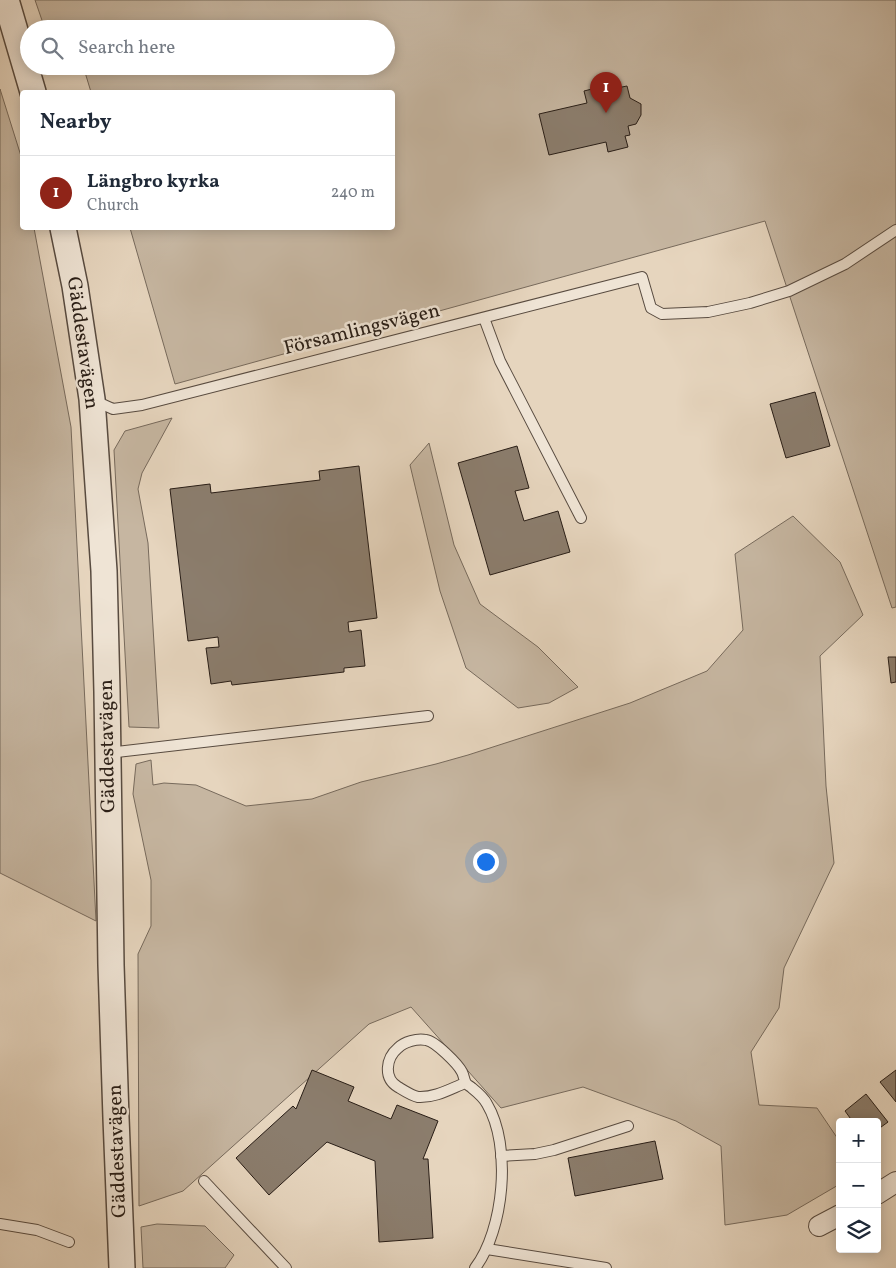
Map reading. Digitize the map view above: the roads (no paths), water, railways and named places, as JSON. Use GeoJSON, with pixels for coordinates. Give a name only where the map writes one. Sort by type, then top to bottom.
{"type":"FeatureCollection","features":[{"type":"Feature","properties":{"kind":"street"},"geometry":{"type":"LineString","coordinates":[[6,0],[20,48]]}},
{"type":"Feature","properties":{"kind":"street"},"geometry":{"type":"LineString","coordinates":[[28,75],[32,90]]}},
{"type":"Feature","properties":{"kind":"street","name":"Gäddestavägen"},"geometry":{"type":"LineString","coordinates":[[64,230],[75,286],[92,400],[104,571],[111,975],[122,1268]]}},
{"type":"Feature","properties":{"kind":"street"},"geometry":{"type":"LineString","coordinates":[[881,1191],[896,1182]]}},
{"type":"Feature","properties":{"kind":"street"},"geometry":{"type":"LineString","coordinates":[[819,1226],[836,1217]]}},
{"type":"Feature","properties":{"kind":"lane","name":"Församlingsvägen"},"geometry":{"type":"LineString","coordinates":[[92,400],[113,409],[142,405],[642,277],[651,308],[662,314],[708,312],[750,303],[789,291],[844,264],[896,230]]}},
{"type":"Feature","properties":{"kind":"lane"},"geometry":{"type":"LineString","coordinates":[[484,318],[500,360],[581,518]]}},
{"type":"Feature","properties":{"kind":"lane"},"geometry":{"type":"LineString","coordinates":[[108,753],[428,716]]}},
{"type":"Feature","properties":{"kind":"lane"},"geometry":{"type":"LineString","coordinates":[[465,1083],[441,1094],[417,1097],[396,1086],[389,1078],[388,1066],[393,1054],[407,1042],[425,1039],[432,1041],[454,1062],[463,1073],[465,1083],[486,1102],[493,1115],[501,1156],[501,1190],[496,1220],[487,1249],[475,1268]]}},
{"type":"Feature","properties":{"kind":"lane"},"geometry":{"type":"LineString","coordinates":[[501,1156],[535,1154],[554,1150],[628,1126]]}},
{"type":"Feature","properties":{"kind":"lane"},"geometry":{"type":"LineString","coordinates":[[204,1181],[286,1268]]}},
{"type":"Feature","properties":{"kind":"lane"},"geometry":{"type":"LineString","coordinates":[[0,1224],[37,1230],[69,1242]]}},
{"type":"Feature","properties":{"kind":"lane"},"geometry":{"type":"LineString","coordinates":[[487,1249],[606,1268]]}},
{"type":"Feature","properties":{"kind":"place","name":"Längbro kyrka"},"geometry":{"type":"Point","coordinates":[606,113]}}]}
